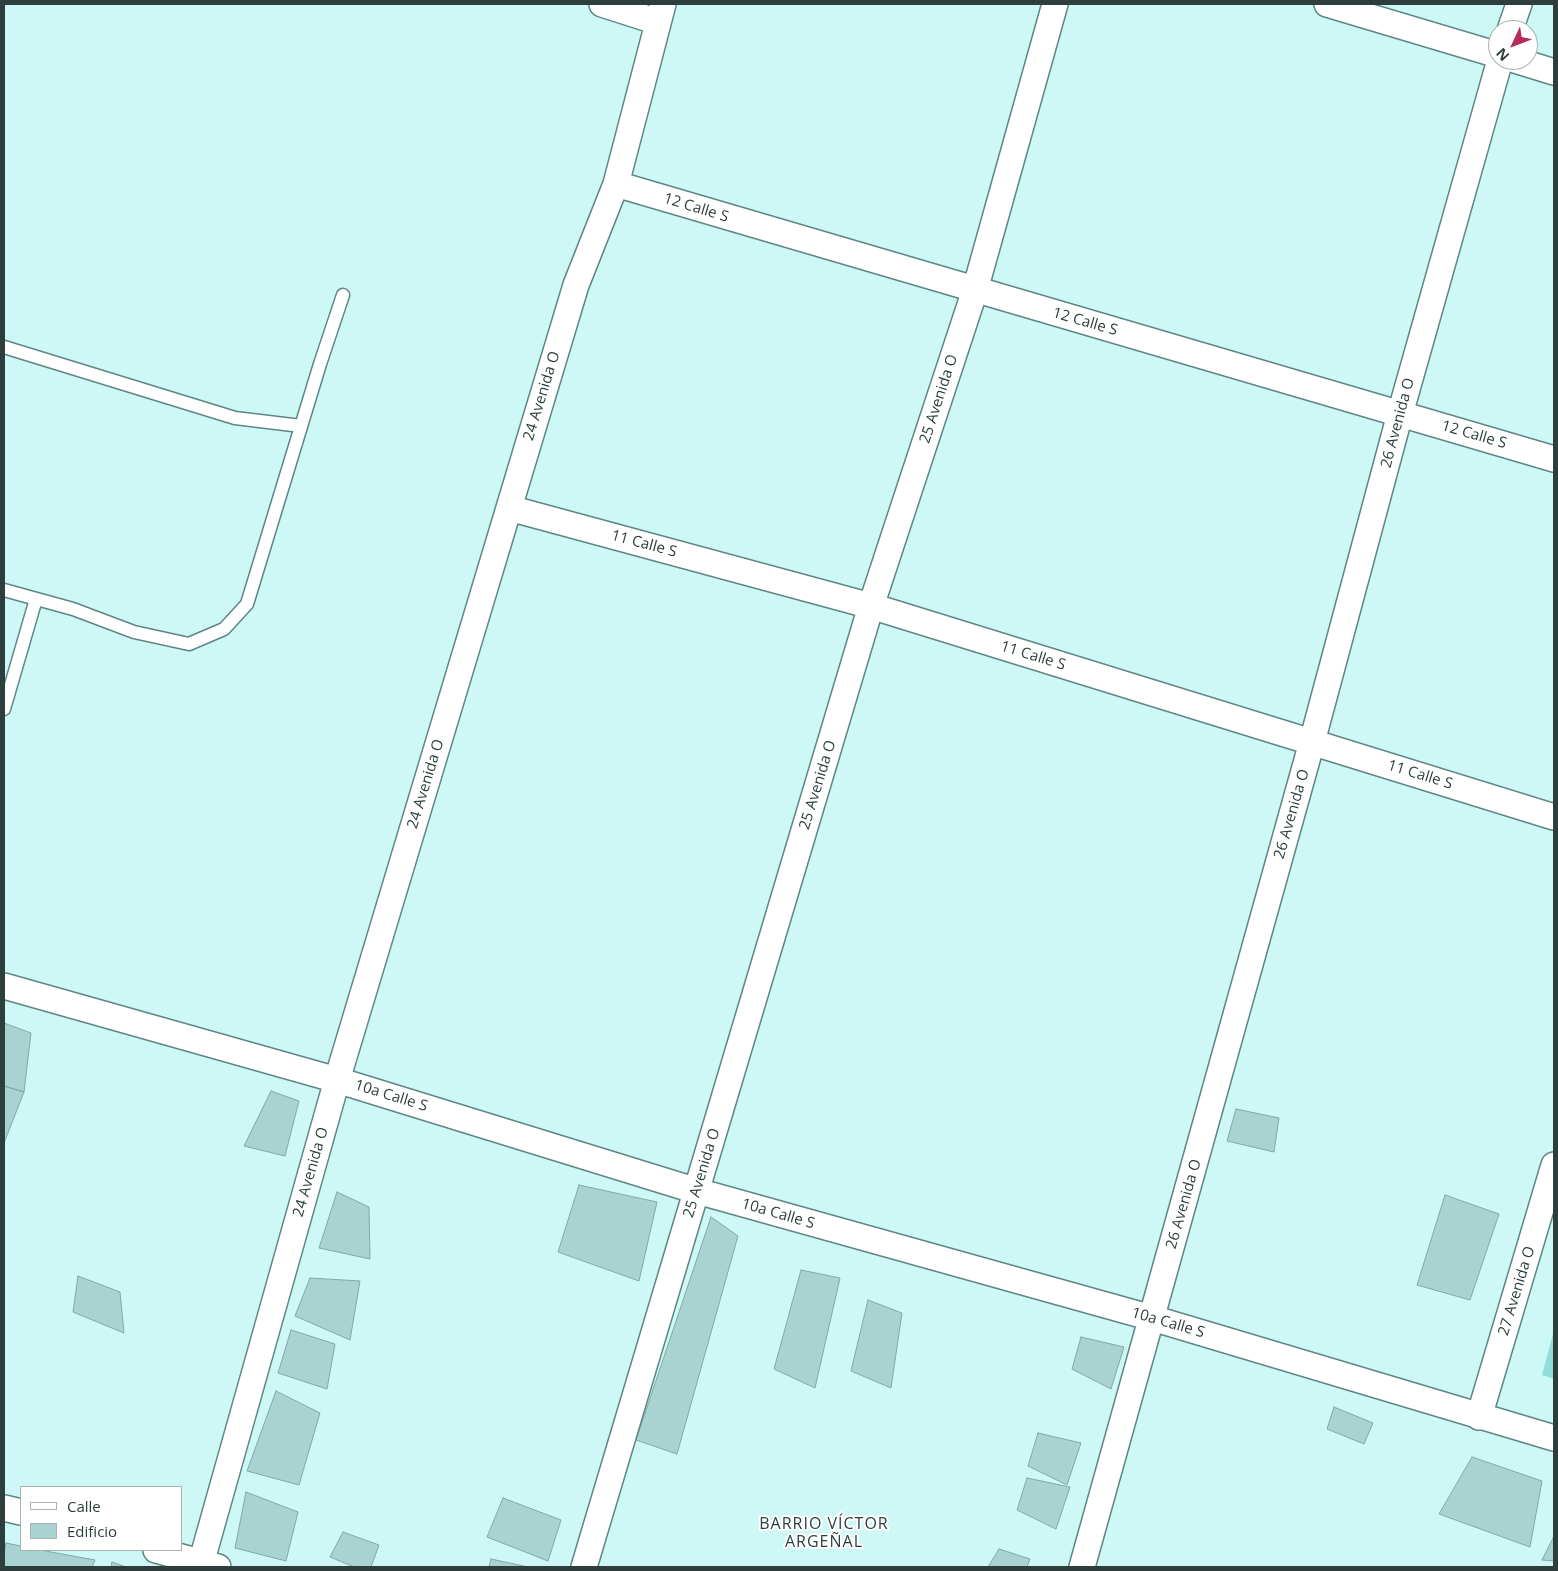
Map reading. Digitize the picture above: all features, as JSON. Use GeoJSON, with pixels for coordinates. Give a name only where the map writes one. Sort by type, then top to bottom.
{"type":"FeatureCollection","features":[{"type":"Feature","properties":{"kind":"street"},"geometry":{"type":"LineString","coordinates":[[602,4],[661,13]]}},
{"type":"Feature","properties":{"kind":"street","name":"25 Avenida O"},"geometry":{"type":"LineString","coordinates":[[584,1567],[871,606],[975,290],[1055,4]]}},
{"type":"Feature","properties":{"kind":"street"},"geometry":{"type":"LineString","coordinates":[[1327,4],[1488,52]]}},
{"type":"Feature","properties":{"kind":"street"},"geometry":{"type":"LineString","coordinates":[[1513,20],[1519,4]]}},
{"type":"Feature","properties":{"kind":"street","name":"24 Avenida O"},"geometry":{"type":"LineString","coordinates":[[206,1565],[337,1080],[576,286],[616,184],[661,13]]}},
{"type":"Feature","properties":{"kind":"street"},"geometry":{"type":"LineString","coordinates":[[1538,67],[1554,72]]}},
{"type":"Feature","properties":{"kind":"street","name":"26 Avenida O"},"geometry":{"type":"LineString","coordinates":[[1082,1567],[1312,742],[1400,414],[1497,70]]}},
{"type":"Feature","properties":{"kind":"street","name":"12 Calle S"},"geometry":{"type":"LineString","coordinates":[[616,184],[1554,459]]}},
{"type":"Feature","properties":{"kind":"street","name":"11 Calle S"},"geometry":{"type":"LineString","coordinates":[[509,508],[871,606],[1554,817]]}},
{"type":"Feature","properties":{"kind":"street","name":"10a Calle S"},"geometry":{"type":"LineString","coordinates":[[4,986],[337,1080],[697,1191],[1152,1318],[1554,1438]]}},
{"type":"Feature","properties":{"kind":"street","name":"27 Avenida O"},"geometry":{"type":"LineString","coordinates":[[1480,1417],[1554,1164]]}},
{"type":"Feature","properties":{"kind":"street"},"geometry":{"type":"LineString","coordinates":[[4,1508],[20,1512]]}},
{"type":"Feature","properties":{"kind":"street"},"geometry":{"type":"LineString","coordinates":[[159,1551],[206,1565]]}},
{"type":"Feature","properties":{"kind":"lane"},"geometry":{"type":"LineString","coordinates":[[4,590],[73,609],[134,632],[189,644],[224,629],[247,604],[343,295]]}},
{"type":"Feature","properties":{"kind":"lane"},"geometry":{"type":"LineString","coordinates":[[4,347],[235,418],[301,426]]}},
{"type":"Feature","properties":{"kind":"lane"},"geometry":{"type":"LineString","coordinates":[[4,709],[36,599]]}},
{"type":"Feature","properties":{"kind":"shaded area"},"geometry":{"type":"Polygon","coordinates":[[[1554,1330],[1554,1379],[1542,1375],[1554,1330]]]}},
{"type":"Feature","properties":{"kind":"building"},"geometry":{"type":"Polygon","coordinates":[[[4,1023],[31,1033],[24,1092],[4,1086],[4,1023]]]}},
{"type":"Feature","properties":{"kind":"building"},"geometry":{"type":"Polygon","coordinates":[[[4,1086],[24,1092],[4,1143],[4,1086]]]}},
{"type":"Feature","properties":{"kind":"building"},"geometry":{"type":"Polygon","coordinates":[[[271,1091],[299,1101],[285,1156],[244,1146],[271,1091]]]}},
{"type":"Feature","properties":{"kind":"building"},"geometry":{"type":"Polygon","coordinates":[[[1236,1109],[1279,1118],[1274,1152],[1227,1141],[1236,1109]]]}},
{"type":"Feature","properties":{"kind":"building"},"geometry":{"type":"Polygon","coordinates":[[[579,1185],[657,1202],[639,1281],[558,1252],[579,1185]]]}},
{"type":"Feature","properties":{"kind":"building"},"geometry":{"type":"Polygon","coordinates":[[[337,1192],[369,1207],[370,1259],[319,1248],[337,1192]]]}},
{"type":"Feature","properties":{"kind":"building"},"geometry":{"type":"Polygon","coordinates":[[[1445,1195],[1499,1214],[1470,1300],[1417,1285],[1445,1195]]]}},
{"type":"Feature","properties":{"kind":"building"},"geometry":{"type":"Polygon","coordinates":[[[711,1217],[738,1236],[677,1454],[636,1440],[711,1217]]]}},
{"type":"Feature","properties":{"kind":"building"},"geometry":{"type":"Polygon","coordinates":[[[801,1270],[840,1278],[815,1388],[774,1369],[801,1270]]]}},
{"type":"Feature","properties":{"kind":"building"},"geometry":{"type":"Polygon","coordinates":[[[78,1276],[120,1292],[124,1333],[73,1312],[78,1276]]]}},
{"type":"Feature","properties":{"kind":"building"},"geometry":{"type":"Polygon","coordinates":[[[310,1278],[360,1281],[350,1340],[295,1316],[310,1278]]]}},
{"type":"Feature","properties":{"kind":"building"},"geometry":{"type":"Polygon","coordinates":[[[868,1300],[902,1313],[891,1388],[851,1371],[868,1300]]]}},
{"type":"Feature","properties":{"kind":"building"},"geometry":{"type":"Polygon","coordinates":[[[291,1330],[335,1344],[327,1389],[278,1373],[291,1330]]]}},
{"type":"Feature","properties":{"kind":"building"},"geometry":{"type":"Polygon","coordinates":[[[1081,1337],[1124,1347],[1111,1389],[1072,1369],[1081,1337]]]}},
{"type":"Feature","properties":{"kind":"building"},"geometry":{"type":"Polygon","coordinates":[[[276,1391],[320,1413],[299,1485],[247,1471],[276,1391]]]}},
{"type":"Feature","properties":{"kind":"building"},"geometry":{"type":"Polygon","coordinates":[[[1334,1407],[1373,1423],[1364,1444],[1327,1429],[1334,1407]]]}},
{"type":"Feature","properties":{"kind":"building"},"geometry":{"type":"Polygon","coordinates":[[[1038,1433],[1081,1443],[1067,1485],[1028,1466],[1038,1433]]]}},
{"type":"Feature","properties":{"kind":"building"},"geometry":{"type":"Polygon","coordinates":[[[1472,1457],[1542,1481],[1530,1547],[1439,1514],[1472,1457]]]}},
{"type":"Feature","properties":{"kind":"building"},"geometry":{"type":"Polygon","coordinates":[[[1027,1478],[1070,1487],[1056,1529],[1017,1510],[1027,1478]]]}},
{"type":"Feature","properties":{"kind":"building"},"geometry":{"type":"Polygon","coordinates":[[[246,1492],[298,1512],[286,1561],[235,1548],[246,1492]]]}},
{"type":"Feature","properties":{"kind":"building"},"geometry":{"type":"Polygon","coordinates":[[[503,1498],[561,1520],[548,1561],[487,1537],[503,1498]]]}},
{"type":"Feature","properties":{"kind":"building"},"geometry":{"type":"Polygon","coordinates":[[[343,1532],[379,1545],[371,1567],[354,1567],[330,1557],[343,1532]]]}},
{"type":"Feature","properties":{"kind":"building"},"geometry":{"type":"Polygon","coordinates":[[[1554,1536],[1554,1561],[1542,1560],[1554,1536]]]}},
{"type":"Feature","properties":{"kind":"building"},"geometry":{"type":"Polygon","coordinates":[[[6,1543],[20,1546],[20,1551],[46,1551],[95,1560],[92,1567],[4,1567],[6,1543]]]}},
{"type":"Feature","properties":{"kind":"building"},"geometry":{"type":"Polygon","coordinates":[[[999,1549],[1030,1559],[1027,1567],[988,1567],[999,1549]]]}},
{"type":"Feature","properties":{"kind":"building"},"geometry":{"type":"Polygon","coordinates":[[[491,1559],[528,1567],[489,1567],[491,1559]]]}},
{"type":"Feature","properties":{"kind":"building"},"geometry":{"type":"Polygon","coordinates":[[[112,1562],[126,1567],[111,1567],[112,1562]]]}},
{"type":"Feature","properties":{"kind":"district","name":"BARRIO VÍCTOR ARGEÑAL"},"geometry":{"type":"Point","coordinates":[824,1533]}}]}
